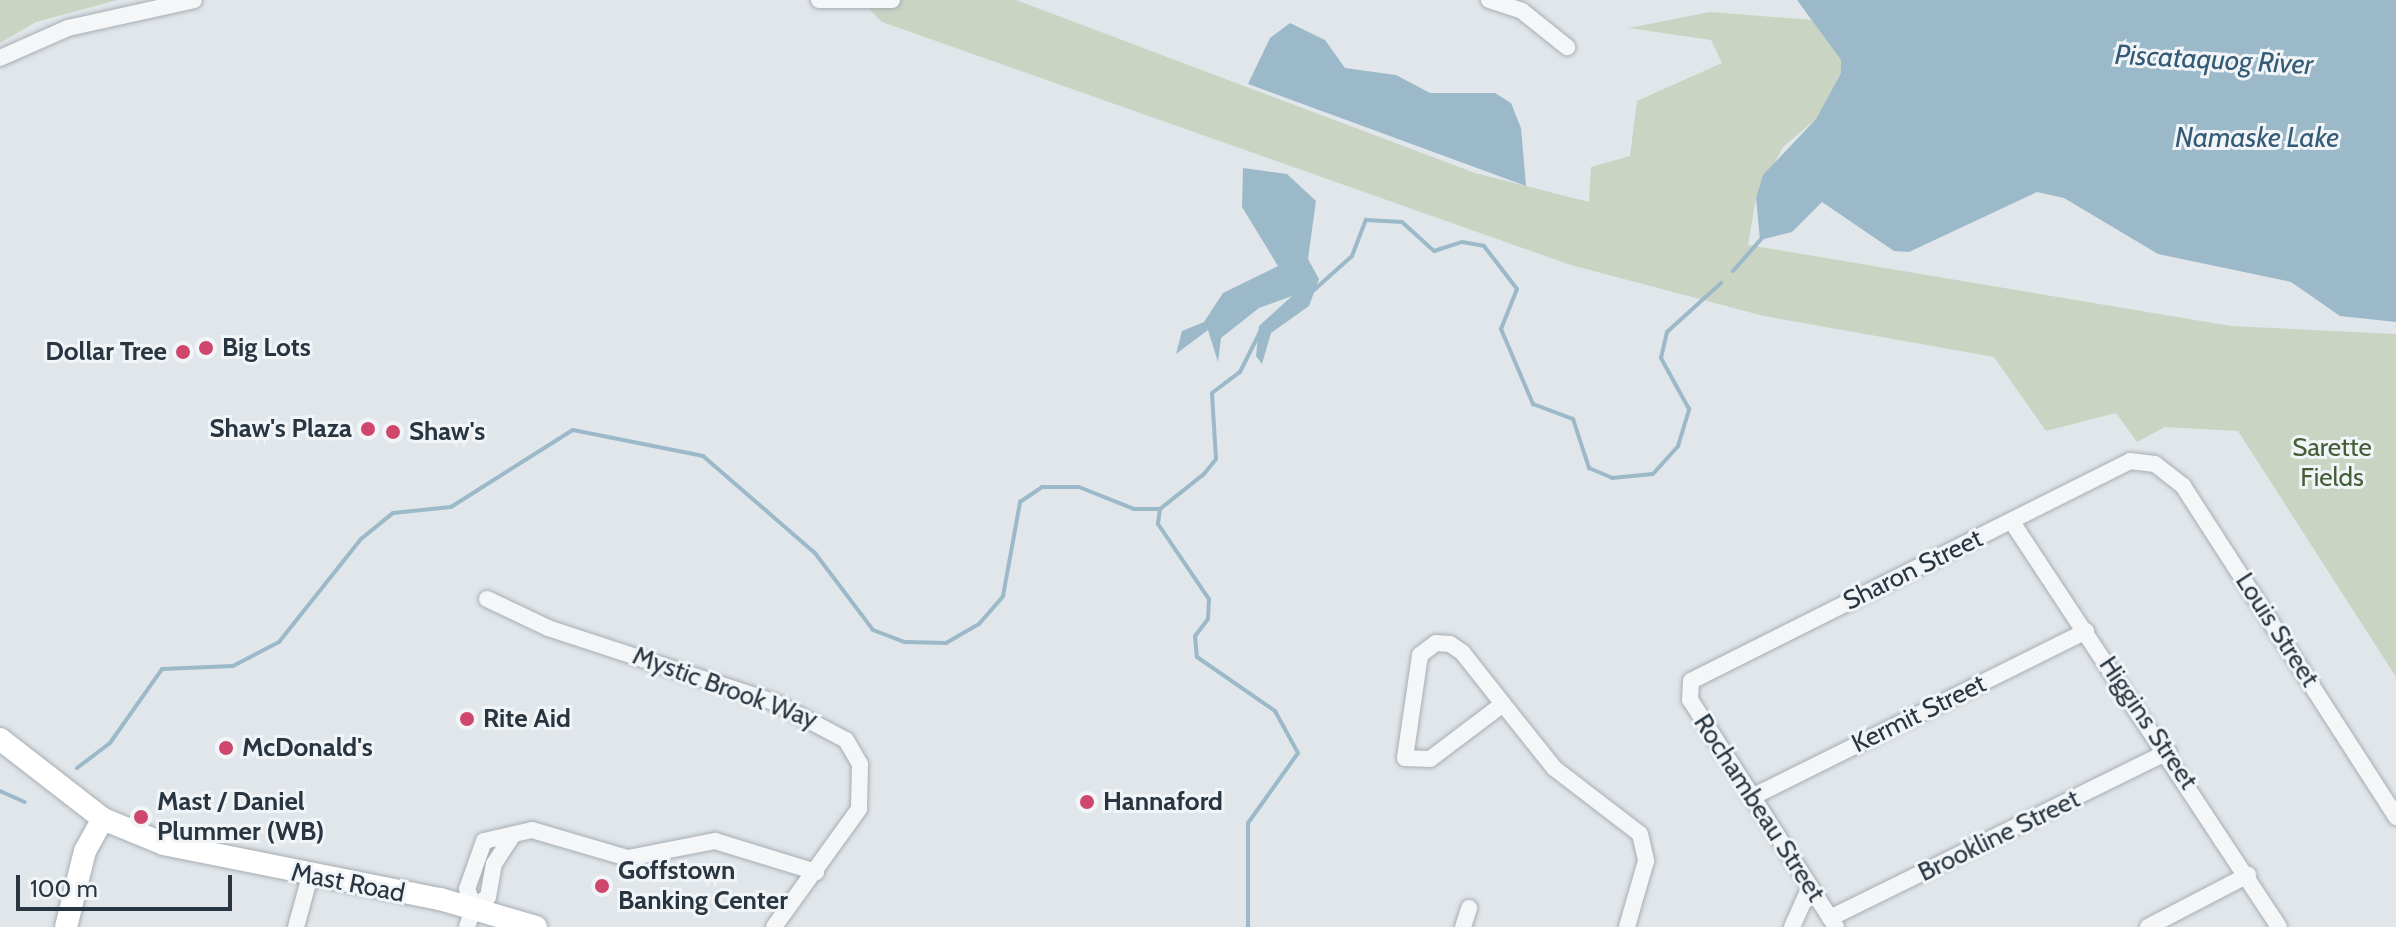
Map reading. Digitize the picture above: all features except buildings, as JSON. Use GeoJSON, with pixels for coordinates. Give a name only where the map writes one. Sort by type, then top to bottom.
{"type":"FeatureCollection","features":[{"type":"Feature","properties":{"kind":"main road","name":"Mast Road"},"geometry":{"type":"LineString","coordinates":[[0,739],[103,819],[191,852],[310,876],[470,917],[536,927]]}},
{"type":"Feature","properties":{"kind":"main road"},"geometry":{"type":"LineString","coordinates":[[66,927],[85,851],[103,819]]}},
{"type":"Feature","properties":{"kind":"street"},"geometry":{"type":"LineString","coordinates":[[0,58],[78,24],[194,0]]}},
{"type":"Feature","properties":{"kind":"street"},"geometry":{"type":"LineString","coordinates":[[819,0],[892,0]]}},
{"type":"Feature","properties":{"kind":"street"},"geometry":{"type":"LineString","coordinates":[[1489,0],[1522,11],[1567,47]]}},
{"type":"Feature","properties":{"kind":"street","name":"Sharon Street"},"geometry":{"type":"LineString","coordinates":[[1688,687],[1698,674],[2012,522],[2106,468],[2142,461]]}},
{"type":"Feature","properties":{"kind":"street","name":"Louis Street"},"geometry":{"type":"LineString","coordinates":[[2142,461],[2166,469],[2193,500],[2396,817]]}},
{"type":"Feature","properties":{"kind":"street","name":"Higgins Street"},"geometry":{"type":"LineString","coordinates":[[2012,522],[2168,752],[2279,927]]}},
{"type":"Feature","properties":{"kind":"street","name":"Mystic Brook Way"},"geometry":{"type":"LineString","coordinates":[[487,599],[548,628],[714,679],[836,731],[860,764],[863,792],[851,827],[774,927]]}},
{"type":"Feature","properties":{"kind":"street","name":"Kermit Street"},"geometry":{"type":"LineString","coordinates":[[1752,797],[2086,631]]}},
{"type":"Feature","properties":{"kind":"street"},"geometry":{"type":"LineString","coordinates":[[1503,704],[1424,762],[1405,758],[1418,662],[1430,645],[1456,646],[1503,704],[1561,776],[1640,834],[1646,861],[1627,927]]}},
{"type":"Feature","properties":{"kind":"street","name":"Rochambeau Street"},"geometry":{"type":"LineString","coordinates":[[1688,687],[1752,797],[1833,922]]}},
{"type":"Feature","properties":{"kind":"street","name":"Brookline Street"},"geometry":{"type":"LineString","coordinates":[[1833,922],[2168,752]]}},
{"type":"Feature","properties":{"kind":"street"},"geometry":{"type":"LineString","coordinates":[[470,917],[467,889],[484,841],[532,830],[628,858],[715,841],[816,872]]}},
{"type":"Feature","properties":{"kind":"street"},"geometry":{"type":"LineString","coordinates":[[470,917],[488,897],[494,864],[513,835]]}},
{"type":"Feature","properties":{"kind":"street"},"geometry":{"type":"LineString","coordinates":[[2148,927],[2248,875]]}},
{"type":"Feature","properties":{"kind":"street"},"geometry":{"type":"LineString","coordinates":[[296,927],[310,876]]}},
{"type":"Feature","properties":{"kind":"street"},"geometry":{"type":"LineString","coordinates":[[1792,927],[1810,887]]}},
{"type":"Feature","properties":{"kind":"street"},"geometry":{"type":"LineString","coordinates":[[1463,927],[1469,908]]}},
{"type":"Feature","properties":{"kind":"green space"},"geometry":{"type":"Polygon","coordinates":[[[0,0],[117,0],[36,22],[0,43],[0,0]]]}},
{"type":"Feature","properties":{"kind":"green space","name":"Sarette Fields"},"geometry":{"type":"Polygon","coordinates":[[[860,0],[1016,0],[1475,173],[1589,202],[1591,167],[1630,156],[1637,101],[1722,63],[1711,40],[1629,28],[1710,12],[1812,20],[1841,60],[1841,73],[1816,119],[1783,147],[1756,198],[1748,245],[2231,326],[2396,334],[2396,677],[2238,431],[2165,427],[2137,442],[2116,413],[2046,431],[1994,357],[1764,316],[1571,265],[882,22],[860,0]]]}},
{"type":"Feature","properties":{"kind":"water","name":"Namaske Lake"},"geometry":{"type":"Polygon","coordinates":[[[1797,0],[2396,0],[2396,322],[2340,316],[2291,282],[2158,254],[2064,198],[2037,192],[1909,252],[1894,251],[1822,202],[1792,232],[1760,240],[1756,198],[1763,175],[1816,119],[1841,73],[1841,60],[1797,0]]]}},
{"type":"Feature","properties":{"kind":"water"},"geometry":{"type":"Polygon","coordinates":[[[1290,23],[1325,40],[1345,68],[1396,75],[1430,93],[1495,93],[1511,103],[1521,128],[1526,186],[1248,84],[1270,38],[1290,23]]]}},
{"type":"Feature","properties":{"kind":"water"},"geometry":{"type":"Polygon","coordinates":[[[1243,168],[1287,174],[1316,201],[1308,259],[1319,279],[1309,306],[1271,333],[1262,364],[1256,356],[1259,326],[1292,296],[1259,308],[1221,338],[1218,362],[1208,330],[1176,354],[1182,331],[1204,322],[1223,293],[1278,266],[1242,207],[1243,168]]]}},
{"type":"Feature","properties":{"kind":"waterway"},"geometry":{"type":"LineString","coordinates":[[1314,290],[1352,256],[1366,220],[1402,222],[1434,251],[1462,242],[1484,246],[1517,289],[1501,329],[1533,404],[1573,419],[1589,468],[1612,478],[1653,474],[1678,446],[1689,409],[1661,358],[1667,332],[1721,283]]}},
{"type":"Feature","properties":{"kind":"waterway"},"geometry":{"type":"LineString","coordinates":[[1733,271],[1763,237]]}},
{"type":"Feature","properties":{"kind":"waterway"},"geometry":{"type":"LineString","coordinates":[[77,768],[110,743],[162,669],[233,666],[279,642],[361,539],[393,513],[451,507],[573,430],[703,456],[815,553],[873,630],[905,642],[946,643],[979,624],[1003,596],[1020,502],[1042,487],[1079,487],[1134,509],[1160,509],[1204,474],[1216,459],[1212,393],[1240,372],[1260,332]]}},
{"type":"Feature","properties":{"kind":"waterway"},"geometry":{"type":"LineString","coordinates":[[1160,509],[1158,524],[1209,599],[1208,619],[1195,636],[1197,657],[1275,711],[1298,753],[1248,823],[1248,927]]}},
{"type":"Feature","properties":{"kind":"waterway"},"geometry":{"type":"LineString","coordinates":[[0,791],[25,802]]}},
{"type":"Feature","properties":{"kind":"place","name":"Big Lots"},"geometry":{"type":"Point","coordinates":[206,348]}},
{"type":"Feature","properties":{"kind":"place","name":"Dollar Tree"},"geometry":{"type":"Point","coordinates":[183,352]}},
{"type":"Feature","properties":{"kind":"place","name":"Shaw's Plaza"},"geometry":{"type":"Point","coordinates":[368,429]}},
{"type":"Feature","properties":{"kind":"place","name":"Shaw's"},"geometry":{"type":"Point","coordinates":[393,432]}},
{"type":"Feature","properties":{"kind":"place","name":"Rite Aid"},"geometry":{"type":"Point","coordinates":[467,719]}},
{"type":"Feature","properties":{"kind":"place","name":"McDonald's"},"geometry":{"type":"Point","coordinates":[226,748]}},
{"type":"Feature","properties":{"kind":"place","name":"Hannaford"},"geometry":{"type":"Point","coordinates":[1087,802]}},
{"type":"Feature","properties":{"kind":"place","name":"Mast / Daniel Plummer (WB)"},"geometry":{"type":"Point","coordinates":[141,817]}},
{"type":"Feature","properties":{"kind":"place","name":"Goffstown Banking Center"},"geometry":{"type":"Point","coordinates":[602,886]}},
{"type":"Feature","properties":{"kind":"water label","name":"Piscataquog River"},"geometry":{"type":"Point","coordinates":[2214,59]}}]}
